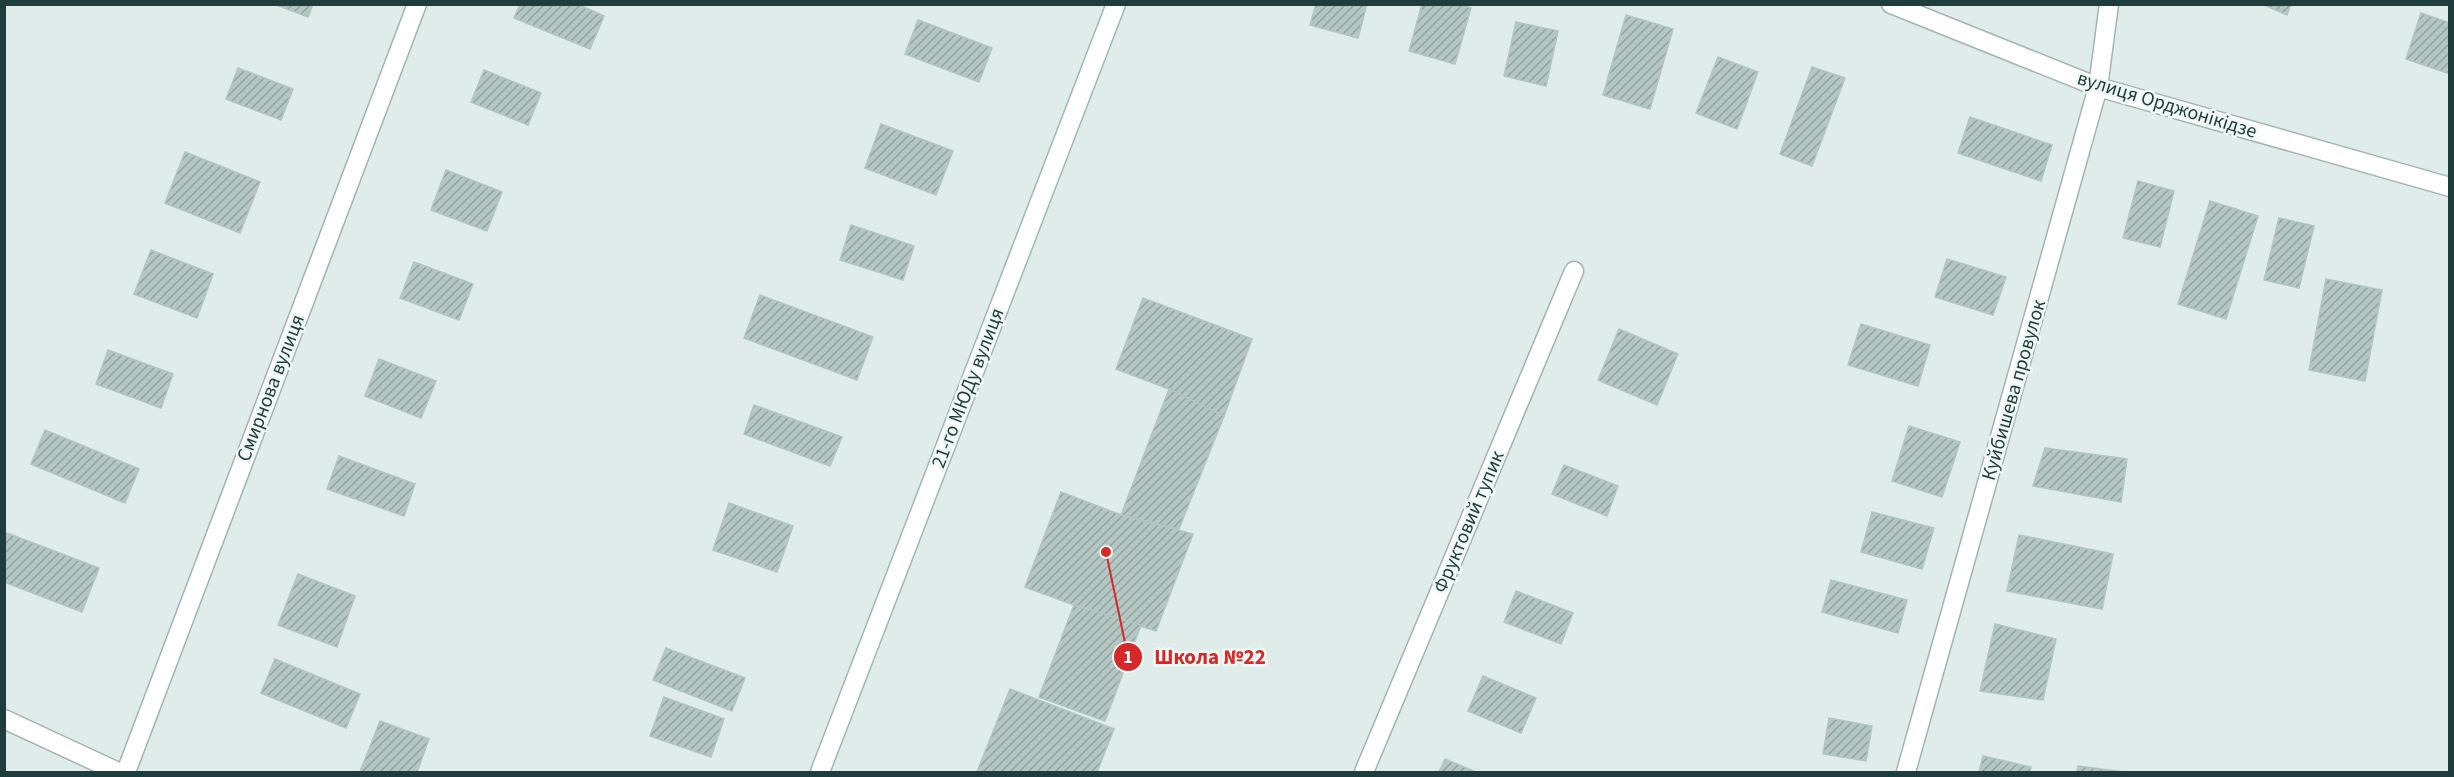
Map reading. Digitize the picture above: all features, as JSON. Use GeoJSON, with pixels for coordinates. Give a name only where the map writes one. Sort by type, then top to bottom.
{"type":"FeatureCollection","features":[{"type":"Feature","properties":{"kind":"street","name":"Смирнова вулиця"},"geometry":{"type":"LineString","coordinates":[[126,772],[417,4]]}},
{"type":"Feature","properties":{"kind":"street","name":"21-го МЮДу вулиця"},"geometry":{"type":"LineString","coordinates":[[820,772],[1116,4]]}},
{"type":"Feature","properties":{"kind":"street","name":"вулиця Орджонікідзе"},"geometry":{"type":"LineString","coordinates":[[1892,4],[2098,87],[2450,187]]}},
{"type":"Feature","properties":{"kind":"street","name":"Куйбишева провулок"},"geometry":{"type":"LineString","coordinates":[[1906,772],[2098,87],[2109,4]]}},
{"type":"Feature","properties":{"kind":"street","name":"Фруктовий тупик"},"geometry":{"type":"LineString","coordinates":[[1364,772],[1574,271]]}},
{"type":"Feature","properties":{"kind":"street"},"geometry":{"type":"LineString","coordinates":[[4,719],[118,772]]}},
{"type":"Feature","properties":{"kind":"building"},"geometry":{"type":"Polygon","coordinates":[[[274,4],[313,4],[308,17],[274,4]]]}},
{"type":"Feature","properties":{"kind":"building"},"geometry":{"type":"Polygon","coordinates":[[[520,4],[577,4],[604,16],[590,49],[514,18],[520,4]]]}},
{"type":"Feature","properties":{"kind":"building"},"geometry":{"type":"Polygon","coordinates":[[[1316,4],[1367,4],[1358,38],[1310,25],[1316,4]]]}},
{"type":"Feature","properties":{"kind":"building"},"geometry":{"type":"Polygon","coordinates":[[[1422,4],[1460,4],[1471,8],[1455,64],[1409,51],[1422,4]]]}},
{"type":"Feature","properties":{"kind":"building"},"geometry":{"type":"Polygon","coordinates":[[[2262,4],[2291,4],[2287,15],[2262,4]]]}},
{"type":"Feature","properties":{"kind":"building"},"geometry":{"type":"Polygon","coordinates":[[[2421,13],[2450,23],[2450,74],[2406,59],[2421,13]]]}},
{"type":"Feature","properties":{"kind":"building"},"geometry":{"type":"Polygon","coordinates":[[[1626,15],[1673,29],[1650,109],[1603,95],[1626,15]]]}},
{"type":"Feature","properties":{"kind":"building"},"geometry":{"type":"Polygon","coordinates":[[[918,20],[992,48],[979,82],[905,54],[918,20]]]}},
{"type":"Feature","properties":{"kind":"building"},"geometry":{"type":"Polygon","coordinates":[[[1516,22],[1558,31],[1546,86],[1504,76],[1516,22]]]}},
{"type":"Feature","properties":{"kind":"building"},"geometry":{"type":"Polygon","coordinates":[[[1718,57],[1758,72],[1737,129],[1696,113],[1718,57]]]}},
{"type":"Feature","properties":{"kind":"building"},"geometry":{"type":"Polygon","coordinates":[[[1812,67],[1845,78],[1812,166],[1780,154],[1812,67]]]}},
{"type":"Feature","properties":{"kind":"building"},"geometry":{"type":"Polygon","coordinates":[[[238,68],[293,89],[281,120],[226,99],[238,68]]]}},
{"type":"Feature","properties":{"kind":"building"},"geometry":{"type":"Polygon","coordinates":[[[484,70],[541,93],[528,125],[471,102],[484,70]]]}},
{"type":"Feature","properties":{"kind":"building"},"geometry":{"type":"Polygon","coordinates":[[[1970,117],[2052,145],[2041,181],[1958,153],[1970,117]]]}},
{"type":"Feature","properties":{"kind":"building"},"geometry":{"type":"Polygon","coordinates":[[[881,124],[953,151],[936,195],[865,168],[881,124]]]}},
{"type":"Feature","properties":{"kind":"building"},"geometry":{"type":"Polygon","coordinates":[[[185,152],[260,182],[240,233],[165,203],[185,152]]]}},
{"type":"Feature","properties":{"kind":"building"},"geometry":{"type":"Polygon","coordinates":[[[446,170],[502,192],[487,231],[431,210],[446,170]]]}},
{"type":"Feature","properties":{"kind":"building"},"geometry":{"type":"Polygon","coordinates":[[[2138,181],[2174,191],[2160,247],[2123,238],[2138,181]]]}},
{"type":"Feature","properties":{"kind":"building"},"geometry":{"type":"Polygon","coordinates":[[[2210,201],[2258,216],[2226,319],[2178,304],[2210,201]]]}},
{"type":"Feature","properties":{"kind":"building"},"geometry":{"type":"Polygon","coordinates":[[[2279,218],[2314,226],[2299,288],[2264,280],[2279,218]]]}},
{"type":"Feature","properties":{"kind":"building"},"geometry":{"type":"Polygon","coordinates":[[[851,225],[914,246],[903,280],[840,260],[851,225]]]}},
{"type":"Feature","properties":{"kind":"building"},"geometry":{"type":"Polygon","coordinates":[[[151,250],[213,274],[197,318],[134,294],[151,250]]]}},
{"type":"Feature","properties":{"kind":"building"},"geometry":{"type":"Polygon","coordinates":[[[1947,259],[2006,277],[1993,315],[1935,297],[1947,259]]]}},
{"type":"Feature","properties":{"kind":"building"},"geometry":{"type":"Polygon","coordinates":[[[414,262],[473,284],[459,320],[400,298],[414,262]]]}},
{"type":"Feature","properties":{"kind":"building"},"geometry":{"type":"Polygon","coordinates":[[[2326,279],[2382,290],[2365,381],[2309,370],[2326,279]]]}},
{"type":"Feature","properties":{"kind":"building"},"geometry":{"type":"Polygon","coordinates":[[[760,295],[873,337],[857,380],[744,338],[760,295]]]}},
{"type":"Feature","properties":{"kind":"building"},"geometry":{"type":"Polygon","coordinates":[[[1143,298],[1252,339],[1224,416],[1169,389],[1116,369],[1143,298]]]}},
{"type":"Feature","properties":{"kind":"building"},"geometry":{"type":"Polygon","coordinates":[[[1861,324],[1930,345],[1918,386],[1848,365],[1861,324]]]}},
{"type":"Feature","properties":{"kind":"building"},"geometry":{"type":"Polygon","coordinates":[[[1619,329],[1678,354],[1657,405],[1598,380],[1619,329]]]}},
{"type":"Feature","properties":{"kind":"building"},"geometry":{"type":"Polygon","coordinates":[[[108,350],[173,374],[161,408],[96,384],[108,350]]]}},
{"type":"Feature","properties":{"kind":"building"},"geometry":{"type":"Polygon","coordinates":[[[379,359],[436,381],[421,418],[365,396],[379,359]]]}},
{"type":"Feature","properties":{"kind":"building"},"geometry":{"type":"Polygon","coordinates":[[[1169,389],[1224,416],[1179,529],[1121,515],[1169,389]]]}},
{"type":"Feature","properties":{"kind":"building"},"geometry":{"type":"Polygon","coordinates":[[[754,405],[842,437],[830,466],[744,434],[754,405]]]}},
{"type":"Feature","properties":{"kind":"building"},"geometry":{"type":"Polygon","coordinates":[[[1909,426],[1960,442],[1942,497],[1892,481],[1909,426]]]}},
{"type":"Feature","properties":{"kind":"building"},"geometry":{"type":"Polygon","coordinates":[[[45,430],[139,469],[125,503],[31,464],[45,430]]]}},
{"type":"Feature","properties":{"kind":"building"},"geometry":{"type":"Polygon","coordinates":[[[2045,448],[2127,459],[2121,502],[2033,486],[2045,448]]]}},
{"type":"Feature","properties":{"kind":"building"},"geometry":{"type":"Polygon","coordinates":[[[339,456],[415,484],[404,516],[327,489],[339,456]]]}},
{"type":"Feature","properties":{"kind":"building"},"geometry":{"type":"Polygon","coordinates":[[[1564,465],[1618,486],[1607,516],[1552,494],[1564,465]]]}},
{"type":"Feature","properties":{"kind":"building"},"geometry":{"type":"Polygon","coordinates":[[[1061,492],[1121,515],[1193,534],[1156,631],[1025,587],[1061,492]]]}},
{"type":"Feature","properties":{"kind":"building"},"geometry":{"type":"Polygon","coordinates":[[[729,503],[793,526],[777,572],[713,550],[729,503]]]}},
{"type":"Feature","properties":{"kind":"building"},"geometry":{"type":"Polygon","coordinates":[[[1872,512],[1934,528],[1922,569],[1861,552],[1872,512]]]}},
{"type":"Feature","properties":{"kind":"building"},"geometry":{"type":"Polygon","coordinates":[[[7,533],[99,568],[82,612],[4,582],[4,539],[7,533]]]}},
{"type":"Feature","properties":{"kind":"building"},"geometry":{"type":"Polygon","coordinates":[[[2019,535],[2113,554],[2102,609],[2007,591],[2019,535]]]}},
{"type":"Feature","properties":{"kind":"building"},"geometry":{"type":"Polygon","coordinates":[[[298,574],[355,596],[337,647],[278,625],[298,574]]]}},
{"type":"Feature","properties":{"kind":"building"},"geometry":{"type":"Polygon","coordinates":[[[1831,580],[1907,600],[1898,633],[1822,612],[1831,580]]]}},
{"type":"Feature","properties":{"kind":"building"},"geometry":{"type":"Polygon","coordinates":[[[1516,591],[1573,613],[1561,644],[1504,622],[1516,591]]]}},
{"type":"Feature","properties":{"kind":"building"},"geometry":{"type":"Polygon","coordinates":[[[1074,605],[1141,625],[1105,721],[1039,697],[1074,605]]]}},
{"type":"Feature","properties":{"kind":"building"},"geometry":{"type":"Polygon","coordinates":[[[1995,624],[2056,639],[2043,700],[1980,691],[1995,624]]]}},
{"type":"Feature","properties":{"kind":"building"},"geometry":{"type":"Polygon","coordinates":[[[666,648],[745,678],[732,711],[653,680],[666,648]]]}},
{"type":"Feature","properties":{"kind":"building"},"geometry":{"type":"Polygon","coordinates":[[[275,659],[360,694],[346,728],[261,693],[275,659]]]}},
{"type":"Feature","properties":{"kind":"building"},"geometry":{"type":"Polygon","coordinates":[[[1483,676],[1536,698],[1521,733],[1468,711],[1483,676]]]}},
{"type":"Feature","properties":{"kind":"building"},"geometry":{"type":"Polygon","coordinates":[[[1010,689],[1114,729],[1097,772],[977,772],[1010,689]]]}},
{"type":"Feature","properties":{"kind":"building"},"geometry":{"type":"Polygon","coordinates":[[[664,697],[724,719],[711,757],[650,736],[664,697]]]}},
{"type":"Feature","properties":{"kind":"building"},"geometry":{"type":"Polygon","coordinates":[[[1829,718],[1872,726],[1866,761],[1823,754],[1829,718]]]}},
{"type":"Feature","properties":{"kind":"building"},"geometry":{"type":"Polygon","coordinates":[[[380,721],[429,739],[417,772],[360,772],[380,721]]]}},
{"type":"Feature","properties":{"kind":"building"},"geometry":{"type":"Polygon","coordinates":[[[1983,756],[2031,767],[2030,772],[1979,772],[1983,756]]]}},
{"type":"Feature","properties":{"kind":"building"},"geometry":{"type":"Polygon","coordinates":[[[1445,759],[1476,772],[1439,772],[1445,759]]]}},
{"type":"Feature","properties":{"kind":"building"},"geometry":{"type":"Polygon","coordinates":[[[2078,766],[2124,772],[2077,772],[2078,766]]]}},
{"type":"Feature","properties":{"kind":"place","name":"Школа №22"},"geometry":{"type":"Point","coordinates":[1106,552]}}]}
